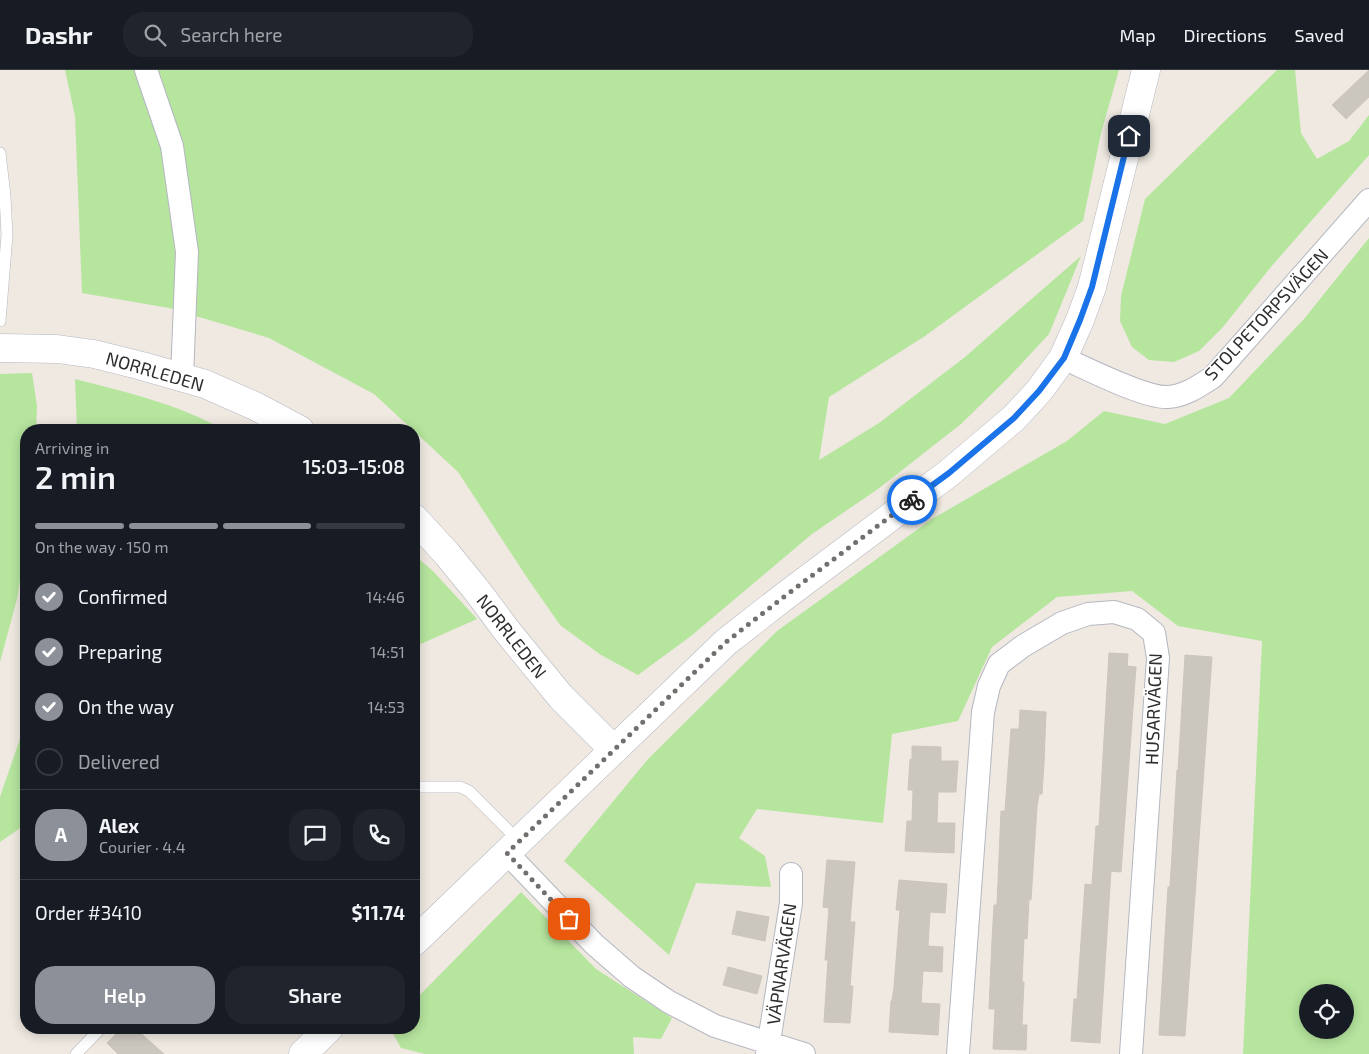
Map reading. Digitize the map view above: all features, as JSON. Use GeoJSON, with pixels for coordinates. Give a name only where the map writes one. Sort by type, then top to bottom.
{"type":"FeatureCollection","features":[{"type":"Feature","properties":{"kind":"street"},"geometry":{"type":"LineString","coordinates":[[146,70],[172,146],[187,252],[182,378]]}},
{"type":"Feature","properties":{"kind":"street"},"geometry":{"type":"LineString","coordinates":[[420,936],[726,642],[949,473],[1014,418],[1039,391],[1064,358],[1092,287],[1146,70]]}},
{"type":"Feature","properties":{"kind":"street","name":"STOLPETORPSVÄGEN"},"geometry":{"type":"LineString","coordinates":[[1064,358],[1142,392],[1167,398],[1189,392],[1213,377],[1369,200]]}},
{"type":"Feature","properties":{"kind":"street","name":"NORRLEDEN"},"geometry":{"type":"LineString","coordinates":[[0,348],[57,349],[94,354],[205,384],[257,406],[289,424]]}},
{"type":"Feature","properties":{"kind":"street","name":"NORRLEDEN"},"geometry":{"type":"LineString","coordinates":[[420,525],[472,584],[507,631],[561,697],[614,750]]}},
{"type":"Feature","properties":{"kind":"street","name":"HUSARVÄGEN"},"geometry":{"type":"LineString","coordinates":[[958,1054],[982,712],[989,686],[999,664],[1023,646],[1062,623],[1088,614],[1114,612],[1136,619],[1154,633],[1158,658],[1131,1054]]}},
{"type":"Feature","properties":{"kind":"street"},"geometry":{"type":"LineString","coordinates":[[513,847],[594,944],[632,977],[669,1002],[715,1026],[768,1049],[804,1054]]}},
{"type":"Feature","properties":{"kind":"street","name":"VÄPNARVÄGEN"},"geometry":{"type":"LineString","coordinates":[[768,1049],[791,903],[791,874]]}},
{"type":"Feature","properties":{"kind":"street"},"geometry":{"type":"LineString","coordinates":[[303,1054],[323,1034]]}},
{"type":"Feature","properties":{"kind":"lane"},"geometry":{"type":"LineString","coordinates":[[0,153],[6,196],[8,235],[0,321]]}},
{"type":"Feature","properties":{"kind":"lane"},"geometry":{"type":"LineString","coordinates":[[420,787],[460,787],[469,790],[513,847]]}},
{"type":"Feature","properties":{"kind":"lane"},"geometry":{"type":"LineString","coordinates":[[76,1054],[95,1034]]}},
{"type":"Feature","properties":{"kind":"green space"},"geometry":{"type":"Polygon","coordinates":[[[65,70],[1119,70],[1101,133],[1083,221],[925,336],[829,397],[819,460],[879,423],[965,357],[1081,256],[1049,334],[961,424],[878,489],[812,534],[691,636],[638,675],[601,655],[560,625],[458,472],[420,437],[420,424],[406,424],[374,394],[269,338],[169,308],[82,293],[75,116],[65,70]]]}},
{"type":"Feature","properties":{"kind":"green space"},"geometry":{"type":"Polygon","coordinates":[[[1277,70],[1295,70],[1301,133],[1317,159],[1349,141],[1369,115],[1369,155],[1270,268],[1223,327],[1199,351],[1174,362],[1149,360],[1132,347],[1120,321],[1121,296],[1145,199],[1277,70]]]}},
{"type":"Feature","properties":{"kind":"green space"},"geometry":{"type":"Polygon","coordinates":[[[1369,238],[1369,1054],[1243,1054],[1262,641],[1178,626],[1132,591],[1057,597],[992,647],[958,721],[892,734],[883,823],[757,809],[739,838],[765,856],[771,887],[696,883],[669,955],[564,861],[648,759],[777,631],[932,519],[1067,441],[1104,411],[1165,424],[1229,398],[1304,319],[1369,238]]]}},
{"type":"Feature","properties":{"kind":"green space"},"geometry":{"type":"Polygon","coordinates":[[[32,373],[37,406],[36,424],[20,424],[20,580],[17,599],[0,662],[0,374],[32,373]]]}},
{"type":"Feature","properties":{"kind":"green space"},"geometry":{"type":"Polygon","coordinates":[[[75,379],[170,406],[213,424],[77,424],[75,379]]]}},
{"type":"Feature","properties":{"kind":"green space"},"geometry":{"type":"Polygon","coordinates":[[[420,560],[432,570],[477,619],[420,644],[420,560]]]}},
{"type":"Feature","properties":{"kind":"green space"},"geometry":{"type":"Polygon","coordinates":[[[20,739],[20,828],[0,842],[0,797],[20,739]]]}},
{"type":"Feature","properties":{"kind":"green space"},"geometry":{"type":"Polygon","coordinates":[[[521,892],[596,969],[672,1018],[661,1039],[633,1037],[634,1054],[425,1054],[401,1048],[393,1034],[420,1034],[420,995],[521,892]]]}},
{"type":"Feature","properties":{"kind":"building"},"geometry":{"type":"Polygon","coordinates":[[[1369,70],[1369,97],[1346,119],[1332,105],[1369,70]]]}},
{"type":"Feature","properties":{"kind":"building"},"geometry":{"type":"Polygon","coordinates":[[[1109,653],[1128,654],[1127,666],[1136,667],[1121,872],[1111,871],[1100,1043],[1071,1041],[1074,999],[1077,999],[1085,884],[1092,885],[1096,826],[1099,826],[1109,653]]]}},
{"type":"Feature","properties":{"kind":"building"},"geometry":{"type":"Polygon","coordinates":[[[1185,655],[1212,657],[1185,1036],[1159,1035],[1185,655]]]}},
{"type":"Feature","properties":{"kind":"building"},"geometry":{"type":"Polygon","coordinates":[[[1020,710],[1046,712],[1042,794],[1039,794],[1037,807],[1031,900],[1029,899],[1027,939],[1024,938],[1022,1025],[1027,1025],[1026,1050],[993,1049],[995,1009],[989,1009],[994,905],[997,905],[1001,811],[1005,811],[1011,729],[1019,729],[1020,710]]]}},
{"type":"Feature","properties":{"kind":"building"},"geometry":{"type":"Polygon","coordinates":[[[912,746],[941,747],[941,761],[958,761],[956,792],[938,792],[937,823],[955,823],[954,853],[905,851],[907,821],[912,821],[913,790],[908,790],[912,746]]]}},
{"type":"Feature","properties":{"kind":"building"},"geometry":{"type":"Polygon","coordinates":[[[827,860],[855,862],[850,922],[855,922],[850,986],[853,986],[850,1023],[824,1022],[828,960],[825,960],[829,908],[823,907],[827,860]]]}},
{"type":"Feature","properties":{"kind":"building"},"geometry":{"type":"Polygon","coordinates":[[[899,880],[947,884],[945,913],[930,912],[928,946],[943,947],[942,972],[923,971],[921,1003],[940,1004],[938,1035],[889,1032],[900,910],[896,910],[899,880]]]}},
{"type":"Feature","properties":{"kind":"building"},"geometry":{"type":"Polygon","coordinates":[[[737,911],[769,917],[765,941],[732,934],[737,911]]]}},
{"type":"Feature","properties":{"kind":"building"},"geometry":{"type":"Polygon","coordinates":[[[728,967],[762,976],[757,994],[723,985],[728,967]]]}},
{"type":"Feature","properties":{"kind":"building"},"geometry":{"type":"Polygon","coordinates":[[[116,1034],[142,1034],[164,1054],[118,1054],[107,1043],[116,1034]]]}},
{"type":"Feature","properties":{"kind":"way so far"},"geometry":{"type":"LineString","coordinates":[[569,919],[507,853],[726,642],[912,500]]}},
{"type":"Feature","properties":{"kind":"route"},"geometry":{"type":"LineString","coordinates":[[912,500],[949,473],[1014,418],[1039,391],[1064,358],[1092,287],[1129,136]]}}]}
